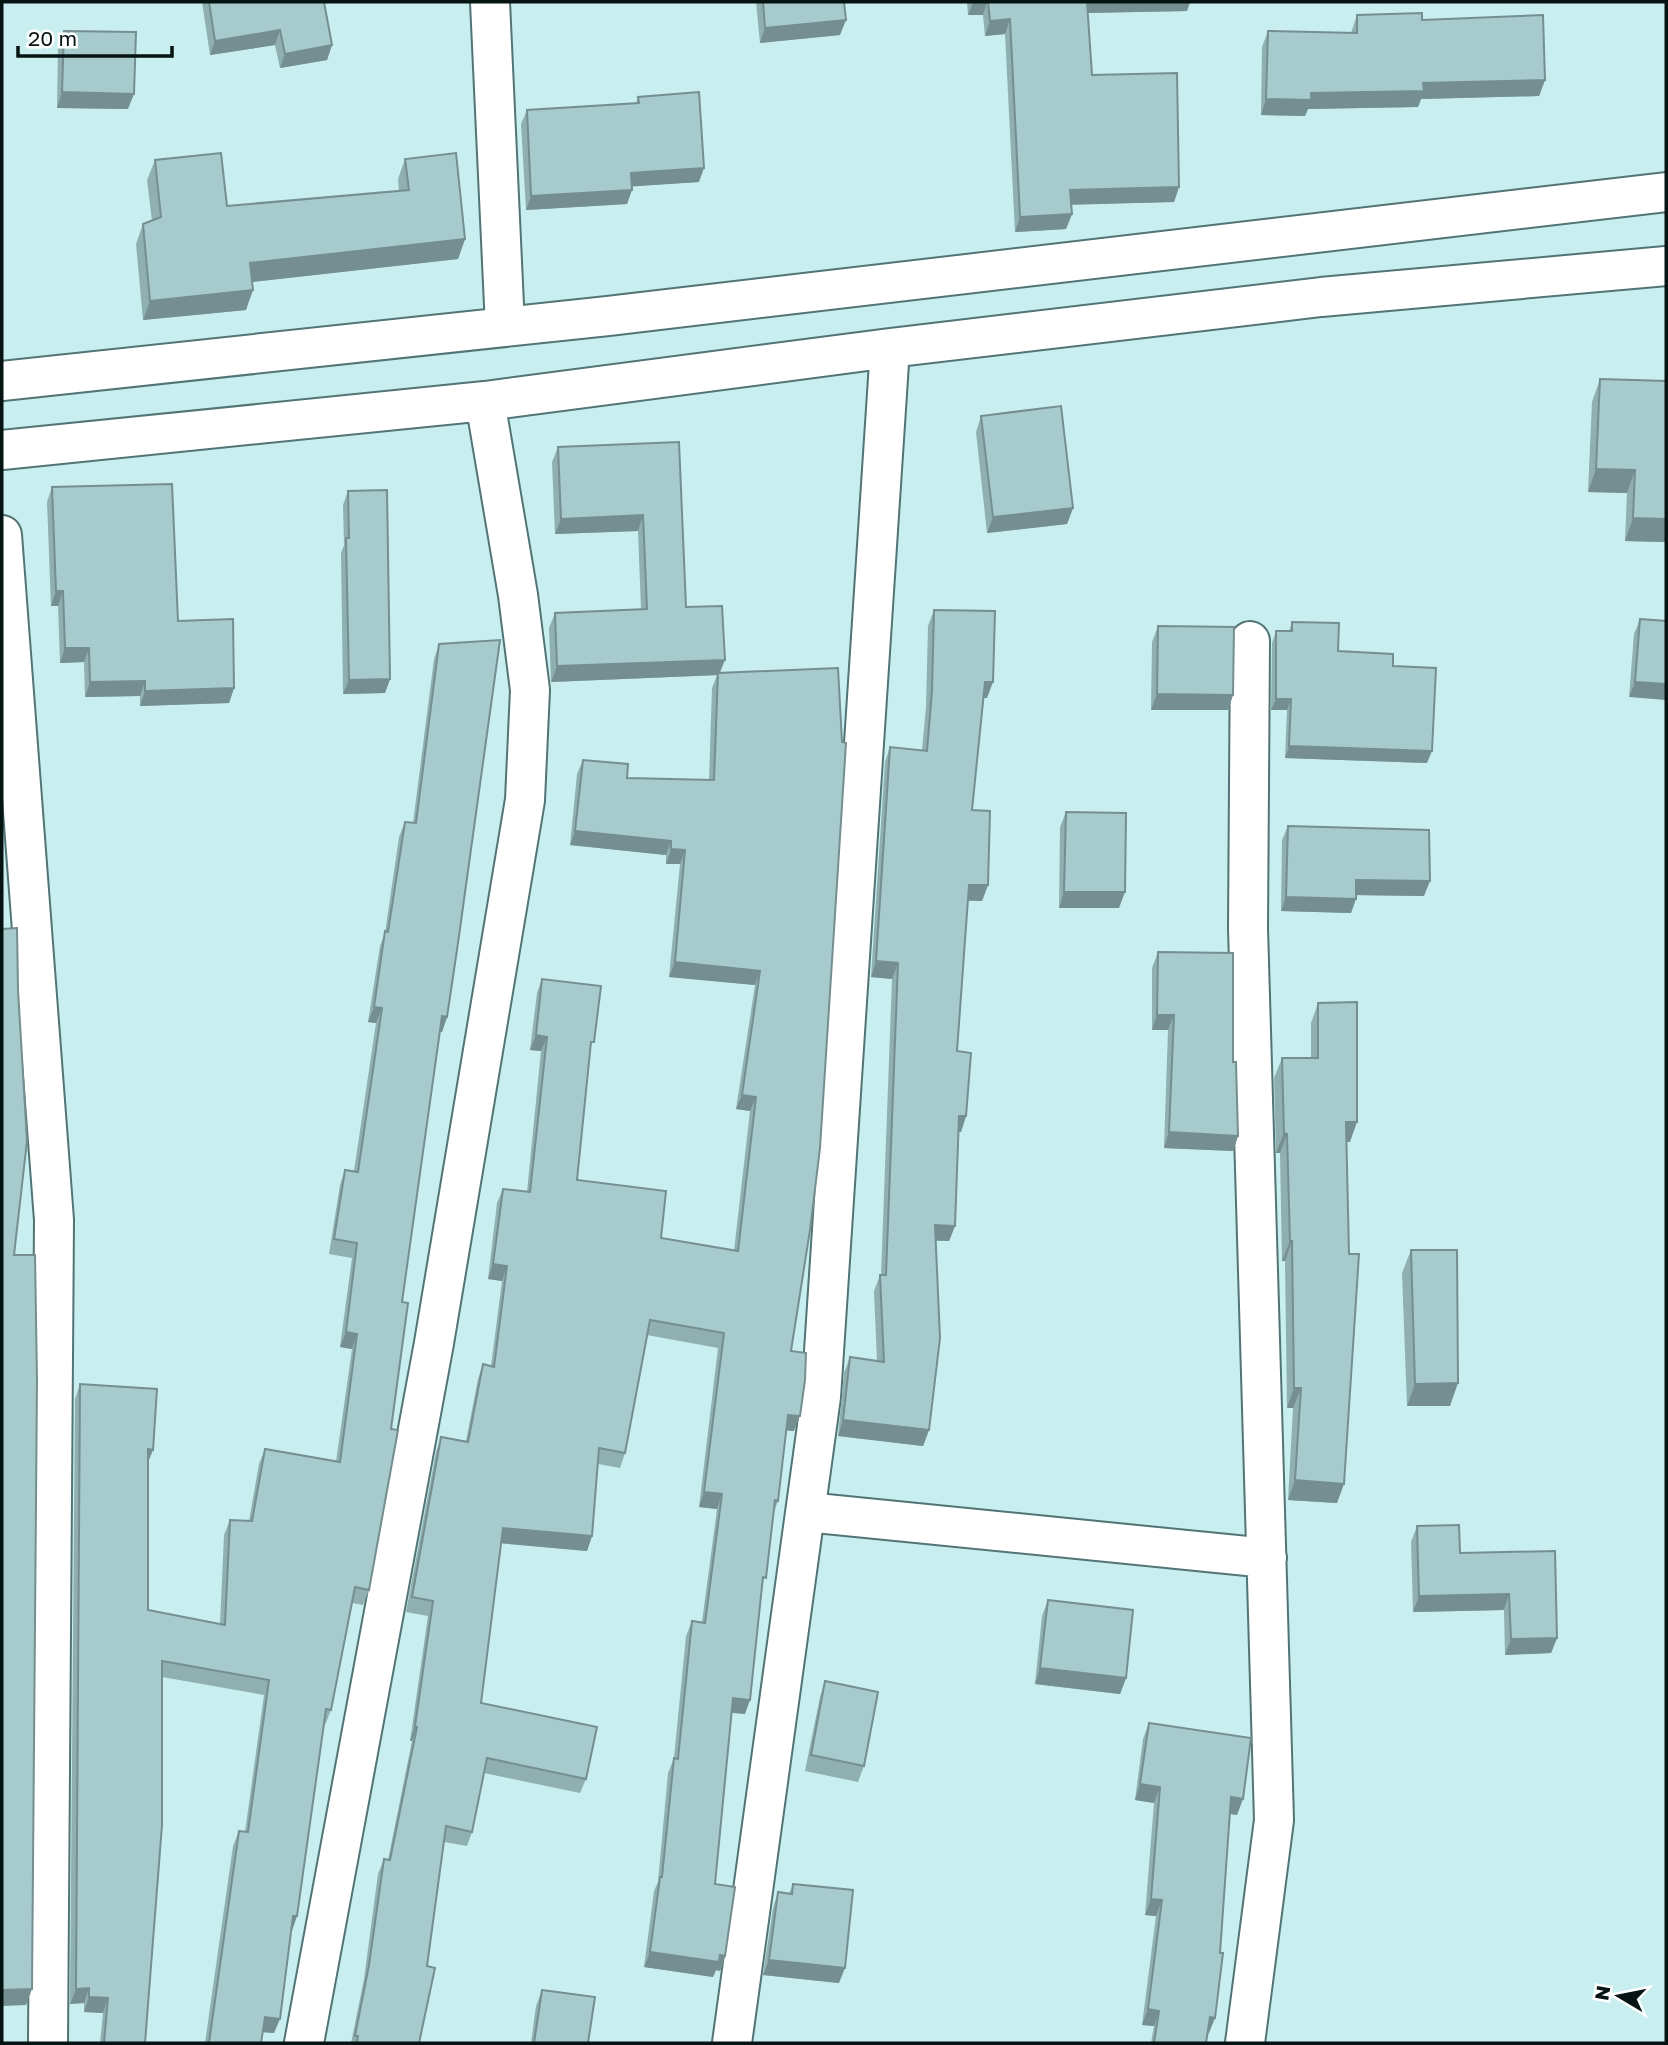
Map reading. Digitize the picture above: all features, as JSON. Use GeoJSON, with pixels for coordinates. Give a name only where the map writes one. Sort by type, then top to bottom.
{"type":"FeatureCollection","features":[{"type":"Feature","properties":{"kind":"street"},"geometry":{"type":"LineString","coordinates":[[490,2],[505,327]]}},
{"type":"Feature","properties":{"kind":"street"},"geometry":{"type":"LineString","coordinates":[[2,382],[505,327],[1666,192]]}},
{"type":"Feature","properties":{"kind":"street"},"geometry":{"type":"LineString","coordinates":[[2,450],[485,401],[890,348],[1321,297],[1666,266]]}},
{"type":"Feature","properties":{"kind":"street"},"geometry":{"type":"LineString","coordinates":[[732,2043],[821,1397],[890,348]]}},
{"type":"Feature","properties":{"kind":"street"},"geometry":{"type":"LineString","coordinates":[[304,2043],[434,1343],[526,800],[530,691],[518,595],[485,401]]}},
{"type":"Feature","properties":{"kind":"street"},"geometry":{"type":"LineString","coordinates":[[2,535],[54,1220],[48,2043]]}},
{"type":"Feature","properties":{"kind":"street"},"geometry":{"type":"LineString","coordinates":[[1245,2043],[1274,1820],[1248,928],[1250,641]]}},
{"type":"Feature","properties":{"kind":"street"},"geometry":{"type":"LineString","coordinates":[[806,1512],[1267,1558]]}},
{"type":"Feature","properties":{"kind":"building"},"geometry":{"type":"Polygon","coordinates":[[[209,2],[324,2],[332,45],[285,54],[280,30],[215,41],[209,2]]]}},
{"type":"Feature","properties":{"kind":"building"},"geometry":{"type":"Polygon","coordinates":[[[763,2],[844,2],[846,20],[765,28],[763,2]]]}},
{"type":"Feature","properties":{"kind":"building"},"geometry":{"type":"Polygon","coordinates":[[[988,2],[1087,2],[1092,75],[1177,73],[1179,187],[1070,190],[1072,214],[1020,217],[1010,19],[990,21],[988,2]]]}},
{"type":"Feature","properties":{"kind":"building"},"geometry":{"type":"Polygon","coordinates":[[[1422,13],[1422,20],[1543,15],[1545,80],[1423,83],[1424,91],[1311,93],[1311,100],[1266,99],[1268,31],[1357,33],[1357,15],[1422,13]]]}},
{"type":"Feature","properties":{"kind":"building"},"geometry":{"type":"Polygon","coordinates":[[[64,31],[136,32],[134,94],[62,92],[64,31]]]}},
{"type":"Feature","properties":{"kind":"building"},"geometry":{"type":"Polygon","coordinates":[[[699,92],[704,168],[631,173],[632,190],[531,196],[527,110],[639,103],[638,97],[699,92]]]}},
{"type":"Feature","properties":{"kind":"building"},"geometry":{"type":"Polygon","coordinates":[[[221,153],[227,206],[409,190],[405,159],[456,153],[465,239],[250,263],[253,290],[150,301],[143,224],[161,217],[155,160],[221,153]]]}},
{"type":"Feature","properties":{"kind":"building"},"geometry":{"type":"Polygon","coordinates":[[[1600,379],[1666,381],[1666,519],[1633,518],[1635,470],[1596,469],[1600,379]]]}},
{"type":"Feature","properties":{"kind":"building"},"geometry":{"type":"Polygon","coordinates":[[[1061,406],[1073,508],[993,517],[981,416],[1061,406]]]}},
{"type":"Feature","properties":{"kind":"building"},"geometry":{"type":"Polygon","coordinates":[[[679,442],[686,607],[722,606],[725,660],[557,666],[555,613],[647,609],[643,515],[561,519],[558,447],[679,442]]]}},
{"type":"Feature","properties":{"kind":"building"},"geometry":{"type":"Polygon","coordinates":[[[172,484],[178,621],[233,619],[234,688],[145,691],[145,681],[90,682],[89,648],[65,648],[63,591],[56,591],[52,487],[172,484]]]}},
{"type":"Feature","properties":{"kind":"building"},"geometry":{"type":"Polygon","coordinates":[[[387,490],[390,679],[349,680],[346,538],[349,538],[348,491],[387,490]]]}},
{"type":"Feature","properties":{"kind":"building"},"geometry":{"type":"Polygon","coordinates":[[[934,610],[995,611],[993,682],[985,682],[972,810],[990,811],[988,885],[969,885],[957,1051],[971,1053],[966,1116],[959,1116],[955,1226],[935,1225],[940,1338],[929,1430],[843,1420],[850,1357],[884,1362],[880,1275],[886,1275],[898,963],[876,961],[890,747],[927,751],[934,610]]]}},
{"type":"Feature","properties":{"kind":"building"},"geometry":{"type":"Polygon","coordinates":[[[1640,619],[1666,621],[1666,684],[1635,682],[1640,619]]]}},
{"type":"Feature","properties":{"kind":"building"},"geometry":{"type":"Polygon","coordinates":[[[1292,622],[1339,623],[1338,651],[1393,654],[1393,666],[1436,668],[1432,751],[1289,746],[1291,699],[1276,699],[1276,631],[1292,631],[1292,622]]]}},
{"type":"Feature","properties":{"kind":"building"},"geometry":{"type":"Polygon","coordinates":[[[1158,626],[1234,627],[1233,695],[1157,694],[1158,626]]]}},
{"type":"Feature","properties":{"kind":"building"},"geometry":{"type":"Polygon","coordinates":[[[500,640],[458,943],[447,1017],[442,1016],[402,1302],[408,1303],[391,1429],[398,1430],[369,1590],[355,1587],[331,1710],[326,1709],[297,1916],[293,1916],[280,2019],[265,2017],[261,2043],[209,2043],[239,1831],[248,1832],[269,1680],[162,1661],[162,1825],[145,2043],[104,2043],[108,1998],[89,1997],[89,1988],[76,1989],[80,1384],[157,1389],[153,1450],[148,1449],[148,1610],[225,1625],[230,1520],[252,1521],[265,1449],[340,1462],[357,1334],[346,1332],[357,1243],[334,1239],[345,1170],[358,1172],[382,1008],[374,1007],[385,931],[388,932],[405,822],[416,823],[439,644],[500,640]]]}},
{"type":"Feature","properties":{"kind":"building"},"geometry":{"type":"Polygon","coordinates":[[[838,668],[842,742],[846,743],[820,1148],[791,1351],[806,1353],[805,1380],[800,1416],[788,1415],[778,1501],[775,1500],[766,1578],[763,1577],[750,1700],[733,1698],[715,1884],[735,1887],[725,1956],[720,1955],[719,1962],[650,1952],[662,1877],[674,1758],[678,1759],[692,1621],[705,1623],[722,1494],[704,1492],[724,1333],[650,1320],[625,1453],[599,1448],[592,1536],[503,1528],[481,1703],[597,1727],[586,1779],[487,1758],[472,1832],[446,1826],[427,1966],[435,1968],[419,2043],[357,2043],[358,2036],[355,2036],[369,1965],[384,1859],[390,1860],[417,1727],[415,1726],[433,1601],[412,1597],[441,1437],[468,1442],[483,1364],[494,1367],[507,1266],[493,1264],[503,1189],[530,1192],[547,1037],[536,1035],[542,979],[601,986],[594,1042],[591,1042],[577,1180],[666,1191],[661,1238],[738,1251],[756,1097],[742,1095],[760,971],[675,962],[685,850],[671,849],[671,841],[575,831],[583,760],[628,764],[627,778],[714,780],[718,673],[838,668]]]}},
{"type":"Feature","properties":{"kind":"building"},"geometry":{"type":"Polygon","coordinates":[[[1066,812],[1126,813],[1125,892],[1064,892],[1066,812]]]}},
{"type":"Feature","properties":{"kind":"building"},"geometry":{"type":"Polygon","coordinates":[[[1288,826],[1429,830],[1430,881],[1356,880],[1356,899],[1286,897],[1288,826]]]}},
{"type":"Feature","properties":{"kind":"building"},"geometry":{"type":"Polygon","coordinates":[[[17,928],[27,1141],[14,1255],[35,1255],[37,1380],[32,1989],[2,1990],[2,929],[17,928]]]}},
{"type":"Feature","properties":{"kind":"building"},"geometry":{"type":"Polygon","coordinates":[[[1158,952],[1233,953],[1233,1062],[1236,1062],[1238,1136],[1169,1132],[1174,1015],[1157,1015],[1158,952]]]}},
{"type":"Feature","properties":{"kind":"building"},"geometry":{"type":"Polygon","coordinates":[[[1357,1002],[1357,1122],[1346,1122],[1349,1254],[1359,1254],[1344,1484],[1295,1480],[1301,1388],[1294,1388],[1292,1241],[1282,1058],[1318,1058],[1318,1003],[1357,1002]]]}},
{"type":"Feature","properties":{"kind":"building"},"geometry":{"type":"Polygon","coordinates":[[[1411,1250],[1457,1250],[1458,1383],[1415,1384],[1411,1250]]]}},
{"type":"Feature","properties":{"kind":"building"},"geometry":{"type":"Polygon","coordinates":[[[1459,1525],[1460,1553],[1555,1551],[1557,1638],[1511,1639],[1509,1594],[1419,1596],[1417,1526],[1459,1525]]]}},
{"type":"Feature","properties":{"kind":"building"},"geometry":{"type":"Polygon","coordinates":[[[1048,1600],[1133,1610],[1126,1678],[1040,1668],[1048,1600]]]}},
{"type":"Feature","properties":{"kind":"building"},"geometry":{"type":"Polygon","coordinates":[[[825,1681],[878,1692],[864,1766],[811,1755],[825,1681]]]}},
{"type":"Feature","properties":{"kind":"building"},"geometry":{"type":"Polygon","coordinates":[[[1149,1723],[1251,1738],[1243,1799],[1231,1797],[1220,1953],[1223,1953],[1215,2018],[1210,2017],[1206,2043],[1154,2043],[1159,2011],[1148,2009],[1162,1900],[1151,1899],[1160,1787],[1140,1784],[1149,1723]]]}},
{"type":"Feature","properties":{"kind":"building"},"geometry":{"type":"Polygon","coordinates":[[[793,1884],[853,1890],[845,1968],[769,1960],[778,1892],[792,1894],[793,1884]]]}},
{"type":"Feature","properties":{"kind":"building"},"geometry":{"type":"Polygon","coordinates":[[[542,1990],[595,1997],[588,2043],[534,2043],[542,1990]]]}}]}
